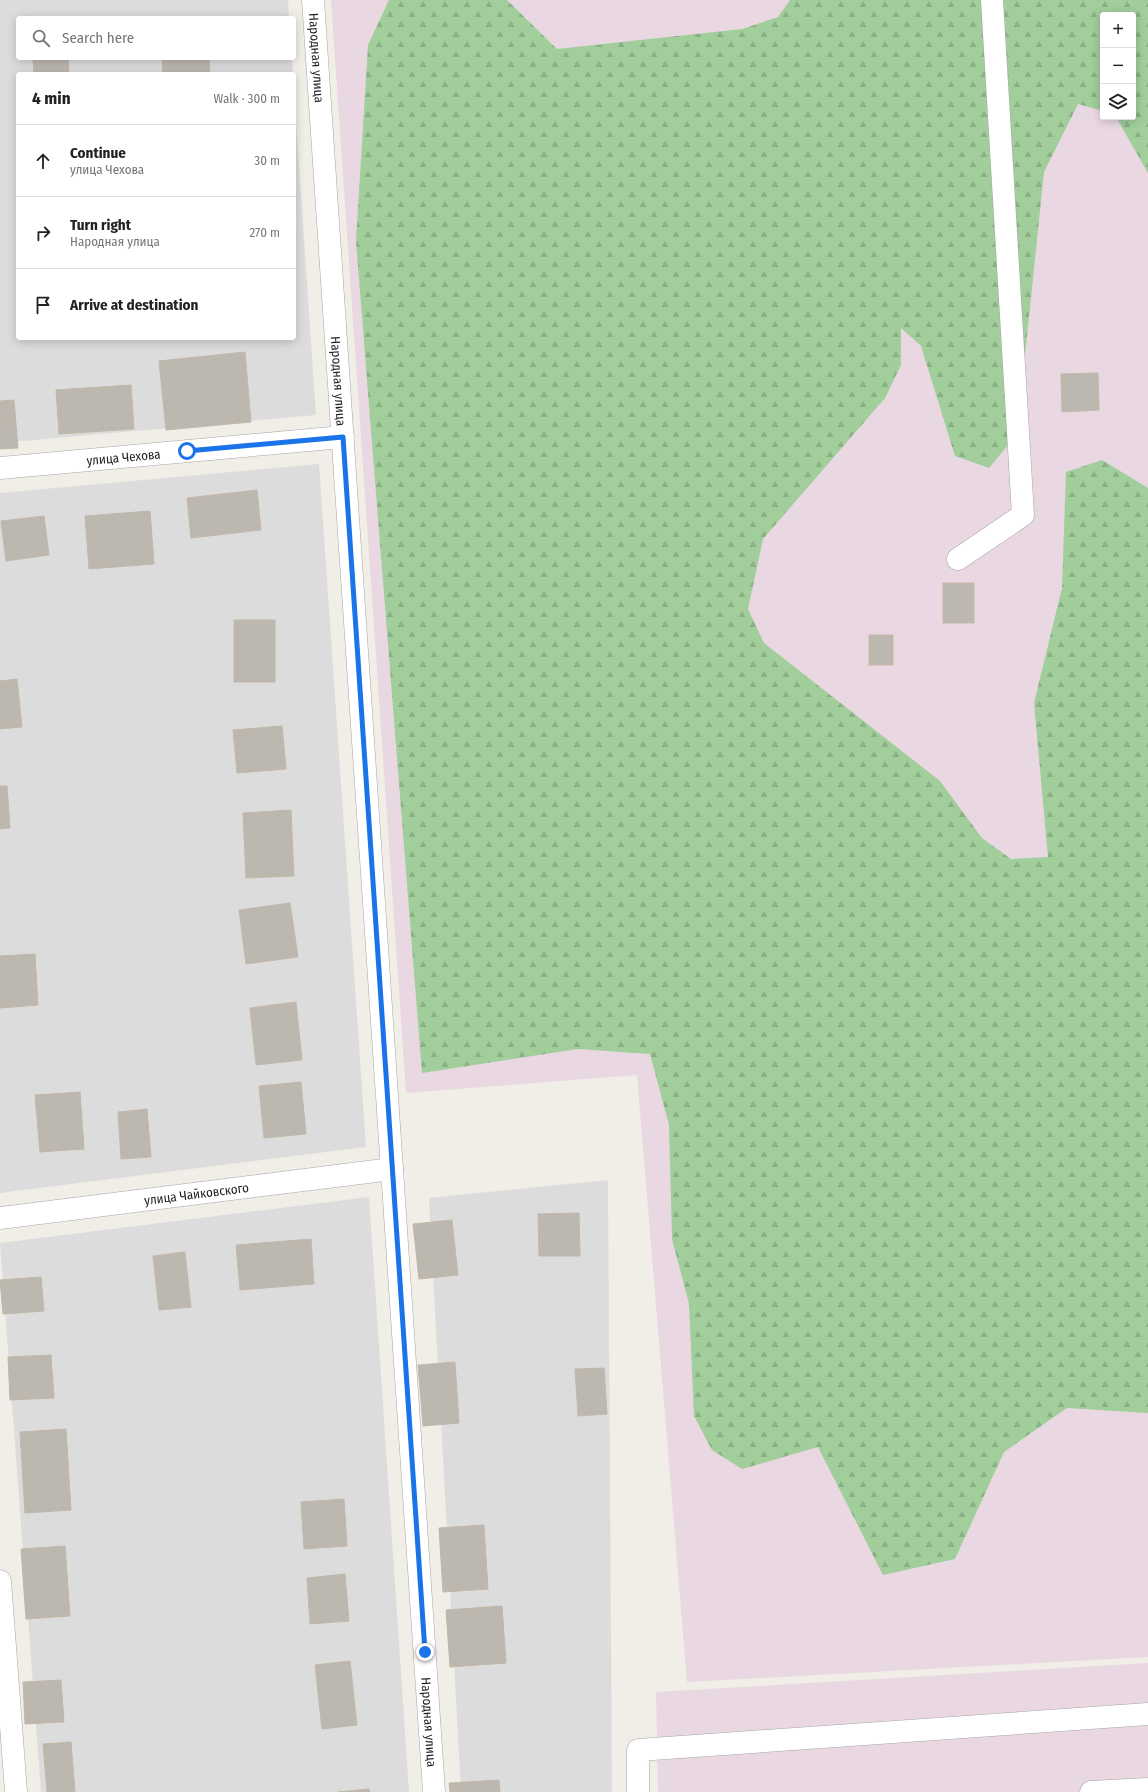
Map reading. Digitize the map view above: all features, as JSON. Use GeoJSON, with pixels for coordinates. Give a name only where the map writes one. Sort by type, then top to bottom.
{"type":"FeatureCollection","features":[{"type":"Feature","properties":{"kind":"street","name":"Народная улица"},"geometry":{"type":"LineString","coordinates":[[313,0],[434,1792]]}},
{"type":"Feature","properties":{"kind":"street"},"geometry":{"type":"LineString","coordinates":[[958,559],[1023,515],[992,0]]}},
{"type":"Feature","properties":{"kind":"street","name":"улица Чехова"},"geometry":{"type":"LineString","coordinates":[[0,468],[343,437]]}},
{"type":"Feature","properties":{"kind":"street","name":"улица Чайковского"},"geometry":{"type":"LineString","coordinates":[[0,1218],[392,1169]]}},
{"type":"Feature","properties":{"kind":"street"},"geometry":{"type":"LineString","coordinates":[[0,1581],[16,1792]]}},
{"type":"Feature","properties":{"kind":"street"},"geometry":{"type":"LineString","coordinates":[[638,1792],[638,1750],[1148,1714]]}},
{"type":"Feature","properties":{"kind":"street"},"geometry":{"type":"LineString","coordinates":[[1091,1792],[1148,1789]]}},
{"type":"Feature","properties":{"kind":"shaded area"},"geometry":{"type":"Polygon","coordinates":[[[0,0],[288,0],[289,16],[16,16],[16,60],[292,60],[293,72],[16,72],[16,340],[296,340],[296,121],[316,415],[0,443],[0,0]]]}},
{"type":"Feature","properties":{"kind":"shaded area"},"geometry":{"type":"Polygon","coordinates":[[[331,0],[1148,0],[1148,1657],[687,1682],[637,1075],[406,1093],[331,0]]]}},
{"type":"Feature","properties":{"kind":"shaded area"},"geometry":{"type":"Polygon","coordinates":[[[319,464],[366,1147],[0,1193],[0,493],[319,464]]]}},
{"type":"Feature","properties":{"kind":"shaded area"},"geometry":{"type":"Polygon","coordinates":[[[608,1180],[612,1792],[461,1792],[429,1198],[608,1180]]]}},
{"type":"Feature","properties":{"kind":"shaded area"},"geometry":{"type":"Polygon","coordinates":[[[369,1197],[409,1792],[41,1792],[0,1243],[369,1197]]]}},
{"type":"Feature","properties":{"kind":"shaded area"},"geometry":{"type":"Polygon","coordinates":[[[1148,1663],[1148,1792],[658,1792],[656,1692],[1148,1663]]]}},
{"type":"Feature","properties":{"kind":"green space"},"geometry":{"type":"Polygon","coordinates":[[[389,0],[507,0],[557,49],[742,29],[778,17],[790,0],[1148,0],[1148,173],[1118,120],[1136,120],[1136,12],[1100,12],[1100,110],[1078,104],[1044,172],[1020,404],[1013,439],[989,468],[955,456],[921,346],[901,328],[901,365],[885,398],[763,539],[748,609],[764,643],[940,781],[982,838],[1011,859],[1048,857],[1034,703],[1062,588],[1066,472],[1102,460],[1148,488],[1148,1413],[1067,1408],[1004,1452],[955,1559],[883,1575],[818,1447],[742,1469],[712,1450],[694,1416],[689,1304],[672,1239],[669,1125],[650,1054],[578,1049],[422,1073],[356,241],[368,45],[389,0]]]}},
{"type":"Feature","properties":{"kind":"building"},"geometry":{"type":"Polygon","coordinates":[[[33,60],[68,60],[69,72],[34,72],[33,60]]]}},
{"type":"Feature","properties":{"kind":"building"},"geometry":{"type":"Polygon","coordinates":[[[162,60],[209,60],[210,72],[163,72],[162,60]]]}},
{"type":"Feature","properties":{"kind":"building"},"geometry":{"type":"Polygon","coordinates":[[[245,352],[251,422],[166,430],[159,361],[245,352]]]}},
{"type":"Feature","properties":{"kind":"building"},"geometry":{"type":"Polygon","coordinates":[[[1098,373],[1099,410],[1062,412],[1061,374],[1098,373]]]}},
{"type":"Feature","properties":{"kind":"building"},"geometry":{"type":"Polygon","coordinates":[[[131,385],[134,429],[59,434],[56,390],[131,385]]]}},
{"type":"Feature","properties":{"kind":"building"},"geometry":{"type":"Polygon","coordinates":[[[14,400],[18,448],[0,449],[0,401],[14,400]]]}},
{"type":"Feature","properties":{"kind":"building"},"geometry":{"type":"Polygon","coordinates":[[[257,490],[261,530],[191,538],[187,498],[257,490]]]}},
{"type":"Feature","properties":{"kind":"building"},"geometry":{"type":"Polygon","coordinates":[[[150,511],[154,564],[89,569],[85,516],[150,511]]]}},
{"type":"Feature","properties":{"kind":"building"},"geometry":{"type":"Polygon","coordinates":[[[44,516],[49,555],[6,561],[1,521],[44,516]]]}},
{"type":"Feature","properties":{"kind":"building"},"geometry":{"type":"Polygon","coordinates":[[[943,583],[974,583],[974,623],[943,623],[943,583]]]}},
{"type":"Feature","properties":{"kind":"building"},"geometry":{"type":"Polygon","coordinates":[[[234,620],[275,620],[275,682],[234,682],[234,620]]]}},
{"type":"Feature","properties":{"kind":"building"},"geometry":{"type":"Polygon","coordinates":[[[869,635],[893,635],[893,665],[869,665],[869,635]]]}},
{"type":"Feature","properties":{"kind":"building"},"geometry":{"type":"Polygon","coordinates":[[[17,679],[22,727],[0,729],[0,681],[17,679]]]}},
{"type":"Feature","properties":{"kind":"building"},"geometry":{"type":"Polygon","coordinates":[[[282,726],[286,769],[237,773],[233,730],[282,726]]]}},
{"type":"Feature","properties":{"kind":"building"},"geometry":{"type":"Polygon","coordinates":[[[0,786],[7,786],[10,828],[0,829],[0,786]]]}},
{"type":"Feature","properties":{"kind":"building"},"geometry":{"type":"Polygon","coordinates":[[[291,810],[294,876],[246,878],[243,813],[291,810]]]}},
{"type":"Feature","properties":{"kind":"building"},"geometry":{"type":"Polygon","coordinates":[[[290,903],[298,957],[246,964],[239,910],[290,903]]]}},
{"type":"Feature","properties":{"kind":"building"},"geometry":{"type":"Polygon","coordinates":[[[35,954],[38,1005],[0,1008],[0,956],[35,954]]]}},
{"type":"Feature","properties":{"kind":"building"},"geometry":{"type":"Polygon","coordinates":[[[296,1002],[302,1060],[256,1065],[250,1008],[296,1002]]]}},
{"type":"Feature","properties":{"kind":"building"},"geometry":{"type":"Polygon","coordinates":[[[301,1082],[306,1134],[264,1138],[259,1086],[301,1082]]]}},
{"type":"Feature","properties":{"kind":"building"},"geometry":{"type":"Polygon","coordinates":[[[80,1092],[84,1149],[40,1152],[35,1095],[80,1092]]]}},
{"type":"Feature","properties":{"kind":"building"},"geometry":{"type":"Polygon","coordinates":[[[147,1109],[151,1157],[121,1159],[118,1112],[147,1109]]]}},
{"type":"Feature","properties":{"kind":"building"},"geometry":{"type":"Polygon","coordinates":[[[579,1213],[580,1256],[539,1256],[538,1214],[579,1213]]]}},
{"type":"Feature","properties":{"kind":"building"},"geometry":{"type":"Polygon","coordinates":[[[452,1220],[458,1275],[419,1279],[413,1224],[452,1220]]]}},
{"type":"Feature","properties":{"kind":"building"},"geometry":{"type":"Polygon","coordinates":[[[311,1239],[314,1284],[240,1290],[236,1245],[311,1239]]]}},
{"type":"Feature","properties":{"kind":"building"},"geometry":{"type":"Polygon","coordinates":[[[185,1252],[191,1307],[159,1310],[153,1256],[185,1252]]]}},
{"type":"Feature","properties":{"kind":"building"},"geometry":{"type":"Polygon","coordinates":[[[41,1277],[44,1311],[3,1314],[0,1280],[41,1277]]]}},
{"type":"Feature","properties":{"kind":"building"},"geometry":{"type":"Polygon","coordinates":[[[51,1355],[54,1398],[10,1400],[8,1357],[51,1355]]]}},
{"type":"Feature","properties":{"kind":"building"},"geometry":{"type":"Polygon","coordinates":[[[455,1362],[459,1423],[423,1426],[418,1365],[455,1362]]]}},
{"type":"Feature","properties":{"kind":"building"},"geometry":{"type":"Polygon","coordinates":[[[604,1368],[607,1414],[578,1416],[575,1369],[604,1368]]]}},
{"type":"Feature","properties":{"kind":"building"},"geometry":{"type":"Polygon","coordinates":[[[66,1429],[71,1510],[25,1513],[20,1432],[66,1429]]]}},
{"type":"Feature","properties":{"kind":"building"},"geometry":{"type":"Polygon","coordinates":[[[344,1499],[347,1546],[304,1549],[301,1502],[344,1499]]]}},
{"type":"Feature","properties":{"kind":"building"},"geometry":{"type":"Polygon","coordinates":[[[484,1525],[488,1589],[443,1592],[439,1528],[484,1525]]]}},
{"type":"Feature","properties":{"kind":"building"},"geometry":{"type":"Polygon","coordinates":[[[65,1546],[70,1616],[26,1619],[21,1549],[65,1546]]]}},
{"type":"Feature","properties":{"kind":"building"},"geometry":{"type":"Polygon","coordinates":[[[345,1574],[349,1621],[310,1624],[307,1578],[345,1574]]]}},
{"type":"Feature","properties":{"kind":"building"},"geometry":{"type":"Polygon","coordinates":[[[502,1606],[506,1663],[450,1667],[446,1610],[502,1606]]]}},
{"type":"Feature","properties":{"kind":"building"},"geometry":{"type":"Polygon","coordinates":[[[350,1661],[357,1725],[322,1729],[315,1665],[350,1661]]]}},
{"type":"Feature","properties":{"kind":"building"},"geometry":{"type":"Polygon","coordinates":[[[61,1680],[64,1722],[25,1724],[23,1682],[61,1680]]]}},
{"type":"Feature","properties":{"kind":"building"},"geometry":{"type":"Polygon","coordinates":[[[71,1742],[75,1792],[47,1792],[43,1744],[71,1742]]]}},
{"type":"Feature","properties":{"kind":"building"},"geometry":{"type":"Polygon","coordinates":[[[499,1780],[500,1792],[450,1792],[449,1783],[499,1780]]]}},
{"type":"Feature","properties":{"kind":"building"},"geometry":{"type":"Polygon","coordinates":[[[369,1789],[370,1792],[338,1792],[369,1789]]]}},
{"type":"Feature","properties":{"kind":"route"},"geometry":{"type":"LineString","coordinates":[[187,451],[343,437],[425,1652]]}}]}
